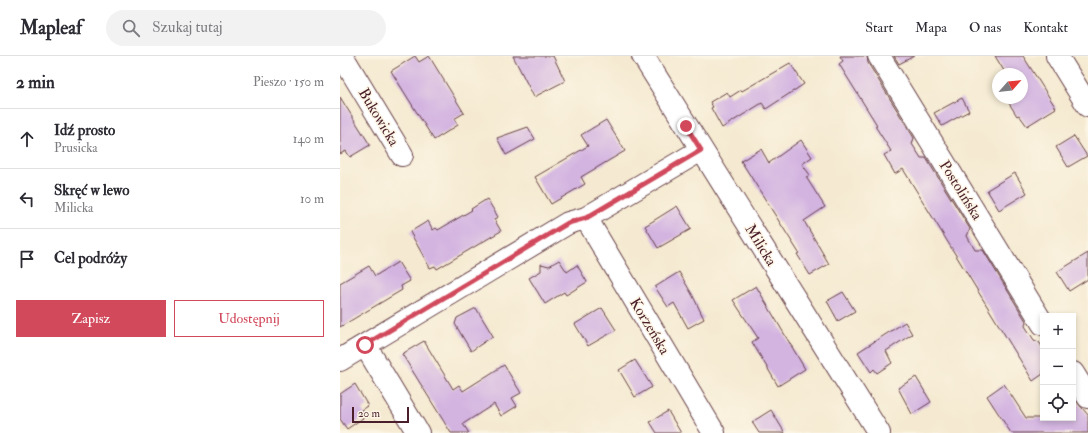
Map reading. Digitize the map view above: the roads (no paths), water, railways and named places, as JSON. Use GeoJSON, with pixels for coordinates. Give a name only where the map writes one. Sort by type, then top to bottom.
{"type":"FeatureCollection","features":[{"type":"Feature","properties":{"kind":"street","name":"Milicka"},"geometry":{"type":"LineString","coordinates":[[643,56],[879,433]]}},
{"type":"Feature","properties":{"kind":"street","name":"Postolińska"},"geometry":{"type":"LineString","coordinates":[[879,56],[1040,319]]}},
{"type":"Feature","properties":{"kind":"street"},"geometry":{"type":"LineString","coordinates":[[1057,56],[1088,106]]}},
{"type":"Feature","properties":{"kind":"street","name":"Bukowicka"},"geometry":{"type":"LineString","coordinates":[[344,59],[402,155]]}},
{"type":"Feature","properties":{"kind":"street"},"geometry":{"type":"LineString","coordinates":[[340,360],[568,223],[586,218],[701,150]]}},
{"type":"Feature","properties":{"kind":"street","name":"Korzeńska"},"geometry":{"type":"LineString","coordinates":[[586,218],[714,433]]}},
{"type":"Feature","properties":{"kind":"street"},"geometry":{"type":"LineString","coordinates":[[365,345],[418,433]]}},
{"type":"Feature","properties":{"kind":"street"},"geometry":{"type":"LineString","coordinates":[[1076,378],[1088,397]]}}]}
